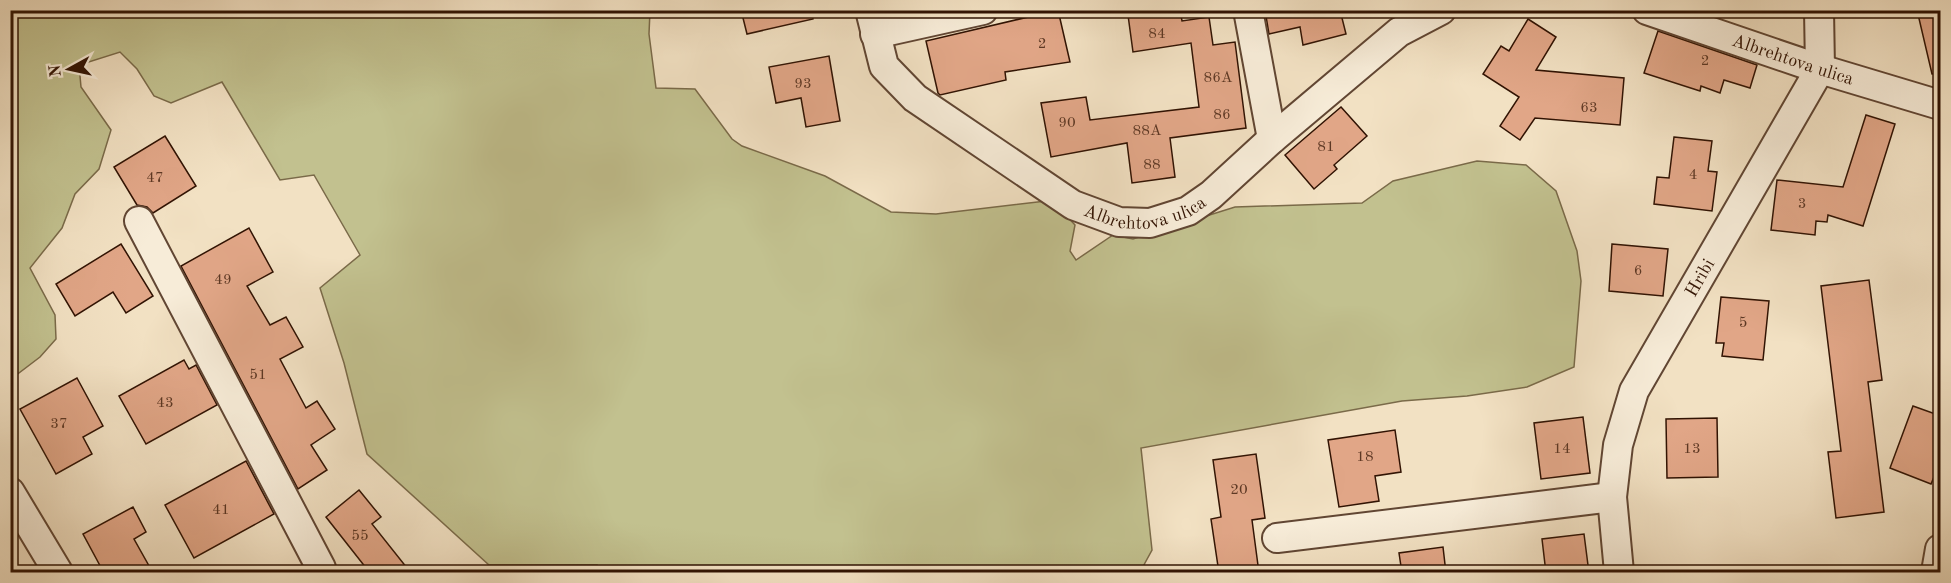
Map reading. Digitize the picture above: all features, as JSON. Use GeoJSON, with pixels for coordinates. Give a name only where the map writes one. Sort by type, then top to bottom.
{"type":"FeatureCollection","features":[{"type":"Feature","properties":{"kind":"street"},"geometry":{"type":"LineString","coordinates":[[873,22],[983,10]]}},
{"type":"Feature","properties":{"kind":"street"},"geometry":{"type":"LineString","coordinates":[[1248,10],[1272,139]]}},
{"type":"Feature","properties":{"kind":"street","name":"Albrehtova ulica"},"geometry":{"type":"LineString","coordinates":[[873,22],[884,66],[915,98],[1073,205],[1119,222],[1150,223],[1188,211],[1211,195],[1272,139],[1399,32],[1441,10]]}},
{"type":"Feature","properties":{"kind":"street","name":"Albrehtova ulica"},"geometry":{"type":"LineString","coordinates":[[1647,10],[1820,69],[1941,105]]}},
{"type":"Feature","properties":{"kind":"street"},"geometry":{"type":"LineString","coordinates":[[1820,10],[1820,69]]}},
{"type":"Feature","properties":{"kind":"street","name":"Hribi"},"geometry":{"type":"LineString","coordinates":[[1619,573],[1612,497],[1618,445],[1634,391],[1820,69]]}},
{"type":"Feature","properties":{"kind":"street"},"geometry":{"type":"LineString","coordinates":[[139,221],[321,568],[321,573]]}},
{"type":"Feature","properties":{"kind":"street"},"geometry":{"type":"LineString","coordinates":[[11,491],[58,573]]}},
{"type":"Feature","properties":{"kind":"street"},"geometry":{"type":"LineString","coordinates":[[1276,538],[1612,497]]}},
{"type":"Feature","properties":{"kind":"street"},"geometry":{"type":"LineString","coordinates":[[1936,573],[1941,549]]}},
{"type":"Feature","properties":{"kind":"shaded area"},"geometry":{"type":"Polygon","coordinates":[[[11,11],[650,11],[649,34],[656,88],[695,89],[732,139],[742,146],[825,176],[891,212],[936,214],[1046,201],[1062,211],[1075,225],[1070,251],[1076,260],[1113,235],[1133,239],[1235,207],[1362,203],[1393,181],[1477,161],[1526,165],[1556,191],[1577,251],[1581,281],[1574,367],[1527,387],[1467,396],[1402,401],[1141,448],[1152,550],[1140,572],[605,572],[597,565],[489,565],[367,454],[344,363],[320,288],[360,255],[314,175],[280,180],[222,82],[171,103],[154,96],[137,69],[120,52],[79,65],[81,87],[111,130],[99,169],[75,194],[62,228],[30,268],[55,315],[56,339],[40,357],[11,379],[11,11]]]}},
{"type":"Feature","properties":{"kind":"building"},"geometry":{"type":"Polygon","coordinates":[[[741,10],[812,10],[813,19],[747,34],[741,10]]]}},
{"type":"Feature","properties":{"kind":"building"},"geometry":{"type":"Polygon","coordinates":[[[1058,10],[1070,62],[1005,72],[1006,80],[940,95],[938,93],[926,41],[1058,10]]]}},
{"type":"Feature","properties":{"kind":"building"},"geometry":{"type":"Polygon","coordinates":[[[1140,10],[1180,10],[1182,21],[1209,17],[1213,45],[1235,42],[1246,128],[1170,138],[1175,177],[1132,183],[1127,143],[1051,157],[1041,103],[1086,97],[1090,120],[1199,107],[1191,43],[1133,52],[1128,15],[1140,13],[1140,10]]]}},
{"type":"Feature","properties":{"kind":"building"},"geometry":{"type":"Polygon","coordinates":[[[1265,10],[1340,10],[1346,34],[1303,45],[1300,27],[1269,34],[1265,10]]]}},
{"type":"Feature","properties":{"kind":"building"},"geometry":{"type":"Polygon","coordinates":[[[1917,10],[1941,10],[1941,73],[1932,74],[1917,10]]]}},
{"type":"Feature","properties":{"kind":"building"},"geometry":{"type":"Polygon","coordinates":[[[1528,19],[1556,37],[1536,70],[1624,78],[1620,125],[1535,118],[1520,140],[1500,126],[1519,97],[1483,74],[1501,46],[1509,51],[1528,19]]]}},
{"type":"Feature","properties":{"kind":"building"},"geometry":{"type":"Polygon","coordinates":[[[1658,31],[1757,65],[1750,88],[1724,80],[1720,93],[1701,86],[1700,91],[1644,73],[1658,31]]]}},
{"type":"Feature","properties":{"kind":"building"},"geometry":{"type":"Polygon","coordinates":[[[829,56],[840,121],[806,127],[801,98],[776,103],[769,67],[829,56]]]}},
{"type":"Feature","properties":{"kind":"building"},"geometry":{"type":"Polygon","coordinates":[[[1341,107],[1367,136],[1334,165],[1337,169],[1314,189],[1285,155],[1341,107]]]}},
{"type":"Feature","properties":{"kind":"building"},"geometry":{"type":"Polygon","coordinates":[[[1866,115],[1895,124],[1863,226],[1828,215],[1827,222],[1816,221],[1815,235],[1771,230],[1777,180],[1843,187],[1866,115]]]}},
{"type":"Feature","properties":{"kind":"building"},"geometry":{"type":"Polygon","coordinates":[[[165,136],[196,186],[153,213],[147,207],[137,205],[114,167],[165,136]]]}},
{"type":"Feature","properties":{"kind":"building"},"geometry":{"type":"Polygon","coordinates":[[[1674,137],[1712,141],[1708,171],[1717,172],[1712,211],[1654,204],[1657,177],[1669,178],[1674,137]]]}},
{"type":"Feature","properties":{"kind":"building"},"geometry":{"type":"Polygon","coordinates":[[[249,228],[273,272],[247,286],[270,325],[286,317],[303,347],[280,359],[306,408],[317,401],[335,429],[311,445],[327,470],[298,489],[181,266],[249,228]]]}},
{"type":"Feature","properties":{"kind":"building"},"geometry":{"type":"Polygon","coordinates":[[[121,244],[153,296],[126,313],[113,292],[75,316],[56,284],[121,244]]]}},
{"type":"Feature","properties":{"kind":"building"},"geometry":{"type":"Polygon","coordinates":[[[1612,244],[1668,249],[1663,296],[1609,291],[1612,244]]]}},
{"type":"Feature","properties":{"kind":"building"},"geometry":{"type":"Polygon","coordinates":[[[1869,280],[1882,380],[1868,382],[1884,512],[1836,518],[1828,452],[1841,451],[1821,286],[1869,280]]]}},
{"type":"Feature","properties":{"kind":"building"},"geometry":{"type":"Polygon","coordinates":[[[1721,297],[1769,301],[1763,360],[1722,356],[1724,343],[1716,343],[1721,297]]]}},
{"type":"Feature","properties":{"kind":"building"},"geometry":{"type":"Polygon","coordinates":[[[184,360],[189,369],[196,365],[217,405],[146,444],[119,396],[184,360]]]}},
{"type":"Feature","properties":{"kind":"building"},"geometry":{"type":"Polygon","coordinates":[[[77,378],[103,426],[83,437],[92,454],[56,474],[20,409],[77,378]]]}},
{"type":"Feature","properties":{"kind":"building"},"geometry":{"type":"Polygon","coordinates":[[[1913,406],[1941,416],[1941,460],[1931,484],[1890,468],[1913,406]]]}},
{"type":"Feature","properties":{"kind":"building"},"geometry":{"type":"Polygon","coordinates":[[[1583,417],[1590,473],[1541,479],[1534,423],[1583,417]]]}},
{"type":"Feature","properties":{"kind":"building"},"geometry":{"type":"Polygon","coordinates":[[[1717,418],[1718,477],[1667,478],[1666,419],[1717,418]]]}},
{"type":"Feature","properties":{"kind":"building"},"geometry":{"type":"Polygon","coordinates":[[[1395,430],[1401,472],[1375,476],[1379,501],[1339,507],[1328,440],[1395,430]]]}},
{"type":"Feature","properties":{"kind":"building"},"geometry":{"type":"Polygon","coordinates":[[[1256,454],[1265,518],[1252,520],[1259,573],[1219,573],[1211,519],[1221,517],[1213,460],[1256,454]]]}},
{"type":"Feature","properties":{"kind":"building"},"geometry":{"type":"Polygon","coordinates":[[[246,461],[274,514],[194,558],[165,505],[246,461]]]}},
{"type":"Feature","properties":{"kind":"building"},"geometry":{"type":"Polygon","coordinates":[[[359,490],[381,517],[372,524],[411,573],[370,573],[326,517],[359,490]]]}},
{"type":"Feature","properties":{"kind":"building"},"geometry":{"type":"Polygon","coordinates":[[[133,507],[146,532],[134,539],[153,573],[104,573],[83,534],[133,507]]]}},
{"type":"Feature","properties":{"kind":"building"},"geometry":{"type":"Polygon","coordinates":[[[1584,534],[1589,573],[1546,573],[1542,539],[1584,534]]]}},
{"type":"Feature","properties":{"kind":"building"},"geometry":{"type":"Polygon","coordinates":[[[1443,547],[1446,573],[1402,573],[1399,553],[1443,547]]]}}]}
